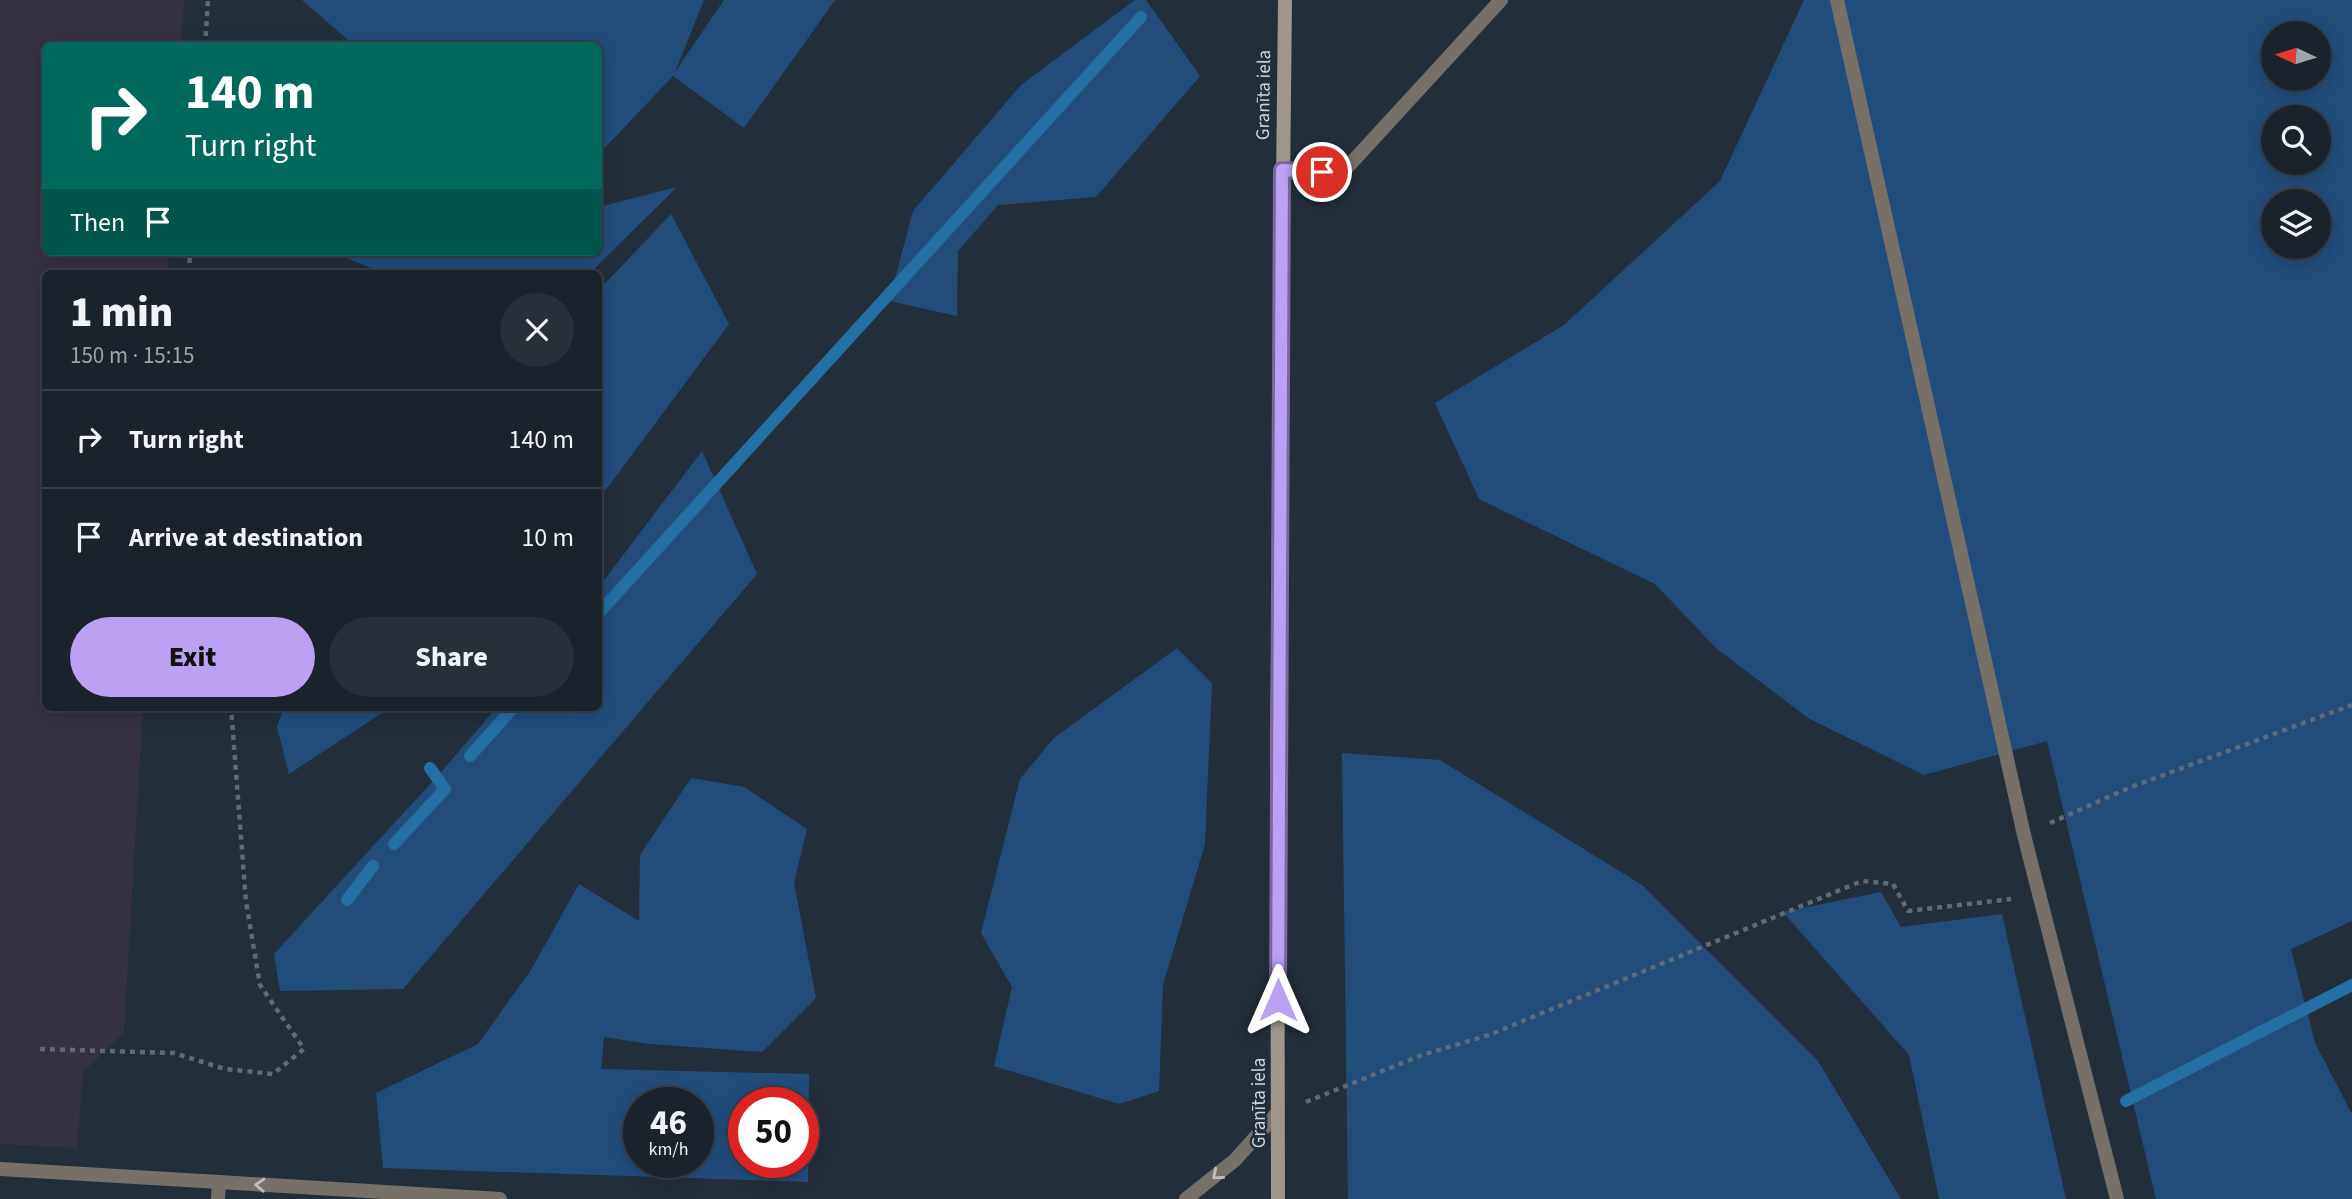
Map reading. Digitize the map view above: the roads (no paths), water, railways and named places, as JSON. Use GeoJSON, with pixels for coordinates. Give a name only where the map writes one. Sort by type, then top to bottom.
{"type":"FeatureCollection","features":[{"type":"Feature","properties":{"kind":"main road","name":"Granīta iela"},"geometry":{"type":"LineString","coordinates":[[1278,1199],[1277,735],[1285,0]]}},
{"type":"Feature","properties":{"kind":"street"},"geometry":{"type":"LineString","coordinates":[[1282,170],[1343,172],[1501,0]]}},
{"type":"Feature","properties":{"kind":"street"},"geometry":{"type":"LineString","coordinates":[[1838,0],[2024,835],[2042,896],[2118,1199]]}},
{"type":"Feature","properties":{"kind":"street"},"geometry":{"type":"LineString","coordinates":[[1186,1199],[1235,1160],[1278,1112]]}},
{"type":"Feature","properties":{"kind":"street"},"geometry":{"type":"LineString","coordinates":[[0,1169],[499,1199]]}},
{"type":"Feature","properties":{"kind":"street"},"geometry":{"type":"LineString","coordinates":[[218,1199],[219,1182]]}},
{"type":"Feature","properties":{"kind":"waterway"},"geometry":{"type":"LineString","coordinates":[[602,610],[1141,17]]}},
{"type":"Feature","properties":{"kind":"waterway"},"geometry":{"type":"LineString","coordinates":[[470,756],[510,711]]}},
{"type":"Feature","properties":{"kind":"waterway"},"geometry":{"type":"LineString","coordinates":[[394,844],[445,789],[430,768]]}},
{"type":"Feature","properties":{"kind":"waterway"},"geometry":{"type":"LineString","coordinates":[[347,900],[373,866]]}},
{"type":"Feature","properties":{"kind":"waterway"},"geometry":{"type":"LineString","coordinates":[[2126,1101],[2352,985]]}}]}
